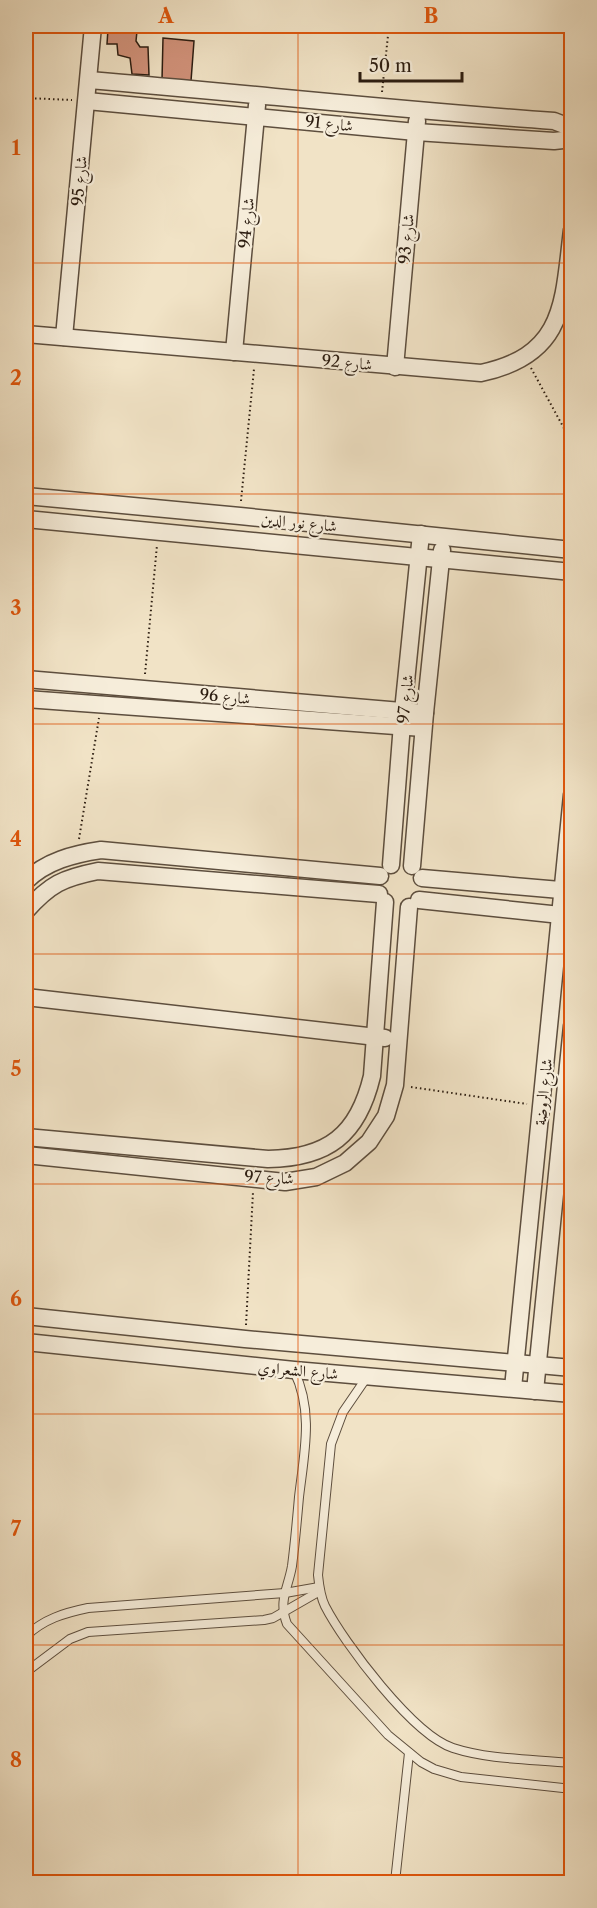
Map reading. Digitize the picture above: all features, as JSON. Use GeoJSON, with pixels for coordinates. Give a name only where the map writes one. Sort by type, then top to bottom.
{"type":"FeatureCollection","features":[{"type":"Feature","properties":{"kind":"street","name":"شارع 95"},"geometry":{"type":"LineString","coordinates":[[64,337],[93,26]]}},
{"type":"Feature","properties":{"kind":"street","name":"شارع 91"},"geometry":{"type":"LineString","coordinates":[[89,80],[258,94],[418,111],[554,121],[572,128]]}},
{"type":"Feature","properties":{"kind":"street","name":"شارع 94"},"geometry":{"type":"LineString","coordinates":[[234,352],[258,94]]}},
{"type":"Feature","properties":{"kind":"street","name":"شارع 91"},"geometry":{"type":"LineString","coordinates":[[87,101],[256,115],[416,132],[554,141],[572,139]]}},
{"type":"Feature","properties":{"kind":"street","name":"شارع 93"},"geometry":{"type":"LineString","coordinates":[[395,367],[418,111]]}},
{"type":"Feature","properties":{"kind":"street","name":"شارع 92"},"geometry":{"type":"LineString","coordinates":[[26,334],[481,373],[504,368],[526,358],[543,343],[555,324],[563,302],[572,230]]}},
{"type":"Feature","properties":{"kind":"street","name":"شارع نور الدين"},"geometry":{"type":"LineString","coordinates":[[26,496],[572,550]]}},
{"type":"Feature","properties":{"kind":"street","name":"شارع نور الدين"},"geometry":{"type":"LineString","coordinates":[[26,519],[572,572]]}},
{"type":"Feature","properties":{"kind":"street","name":"شارع 97"},"geometry":{"type":"LineString","coordinates":[[385,871],[421,534]]}},
{"type":"Feature","properties":{"kind":"street","name":"شارع 97"},"geometry":{"type":"LineString","coordinates":[[417,872],[424,721],[443,536]]}},
{"type":"Feature","properties":{"kind":"street","name":"شارع 96"},"geometry":{"type":"LineString","coordinates":[[26,679],[143,689],[424,721]]}},
{"type":"Feature","properties":{"kind":"street","name":"شارع 96"},"geometry":{"type":"LineString","coordinates":[[26,699],[101,705],[403,719]]}},
{"type":"Feature","properties":{"kind":"street","name":"شارع الروضة"},"geometry":{"type":"LineString","coordinates":[[513,1388],[542,1106],[566,916],[572,795]]}},
{"type":"Feature","properties":{"kind":"street"},"geometry":{"type":"LineString","coordinates":[[26,881],[52,863],[76,854],[101,850],[385,871],[401,863],[417,872],[567,890]]}},
{"type":"Feature","properties":{"kind":"street"},"geometry":{"type":"LineString","coordinates":[[26,911],[43,891],[69,877],[98,871],[382,898],[396,908],[414,903],[566,916]]}},
{"type":"Feature","properties":{"kind":"street"},"geometry":{"type":"LineString","coordinates":[[382,898],[378,885],[385,871]]}},
{"type":"Feature","properties":{"kind":"street"},"geometry":{"type":"LineString","coordinates":[[414,903],[423,889],[417,872]]}},
{"type":"Feature","properties":{"kind":"street","name":"شارع 97"},"geometry":{"type":"LineString","coordinates":[[26,1137],[268,1159],[293,1158],[316,1152],[338,1139],[355,1121],[366,1100],[372,1076],[376,1038],[382,898]]}},
{"type":"Feature","properties":{"kind":"street","name":"شارع 97"},"geometry":{"type":"LineString","coordinates":[[26,1155],[285,1182],[316,1177],[345,1163],[369,1142],[386,1116],[395,1085],[414,903]]}},
{"type":"Feature","properties":{"kind":"street"},"geometry":{"type":"LineString","coordinates":[[26,997],[399,1040]]}},
{"type":"Feature","properties":{"kind":"street","name":"شارع الروضة"},"geometry":{"type":"LineString","coordinates":[[535,1390],[572,1026]]}},
{"type":"Feature","properties":{"kind":"street","name":"شارع الشعراوي"},"geometry":{"type":"LineString","coordinates":[[26,1316],[245,1339],[572,1368]]}},
{"type":"Feature","properties":{"kind":"street","name":"شارع الشعراوي"},"geometry":{"type":"LineString","coordinates":[[26,1342],[367,1377],[572,1394]]}},
{"type":"Feature","properties":{"kind":"lane"},"geometry":{"type":"LineString","coordinates":[[294,1370],[303,1394],[307,1424],[292,1567],[282,1612],[291,1630],[388,1735],[409,1753],[434,1769],[461,1777],[572,1789]]}},
{"type":"Feature","properties":{"kind":"lane"},"geometry":{"type":"LineString","coordinates":[[367,1377],[343,1412],[331,1444],[318,1575],[325,1606],[351,1648],[402,1710],[424,1731],[451,1748],[481,1755],[572,1763]]}},
{"type":"Feature","properties":{"kind":"lane"},"geometry":{"type":"LineString","coordinates":[[26,1636],[37,1625],[61,1613],[88,1608],[320,1589]]}},
{"type":"Feature","properties":{"kind":"lane"},"geometry":{"type":"LineString","coordinates":[[26,1672],[61,1644],[88,1632],[264,1620],[320,1589]]}},
{"type":"Feature","properties":{"kind":"lane"},"geometry":{"type":"LineString","coordinates":[[395,1882],[409,1753]]}},
{"type":"Feature","properties":{"kind":"path"},"geometry":{"type":"LineString","coordinates":[[381,107],[389,26]]}},
{"type":"Feature","properties":{"kind":"path"},"geometry":{"type":"LineString","coordinates":[[26,98],[87,101]]}},
{"type":"Feature","properties":{"kind":"path"},"geometry":{"type":"LineString","coordinates":[[240,516],[256,354]]}},
{"type":"Feature","properties":{"kind":"path"},"geometry":{"type":"LineString","coordinates":[[526,358],[572,443]]}},
{"type":"Feature","properties":{"kind":"path"},"geometry":{"type":"LineString","coordinates":[[143,689],[159,533]]}},
{"type":"Feature","properties":{"kind":"path"},"geometry":{"type":"LineString","coordinates":[[76,854],[101,705]]}},
{"type":"Feature","properties":{"kind":"path"},"geometry":{"type":"LineString","coordinates":[[395,1085],[542,1106]]}},
{"type":"Feature","properties":{"kind":"path"},"geometry":{"type":"LineString","coordinates":[[245,1339],[254,1178]]}},
{"type":"Feature","properties":{"kind":"building"},"geometry":{"type":"Polygon","coordinates":[[[108,29],[137,31],[136,41],[140,47],[148,47],[149,75],[132,74],[130,58],[118,55],[117,44],[107,44],[108,29]]]}},
{"type":"Feature","properties":{"kind":"building"},"geometry":{"type":"Polygon","coordinates":[[[163,38],[194,41],[191,81],[162,80],[163,38]]]}}]}
